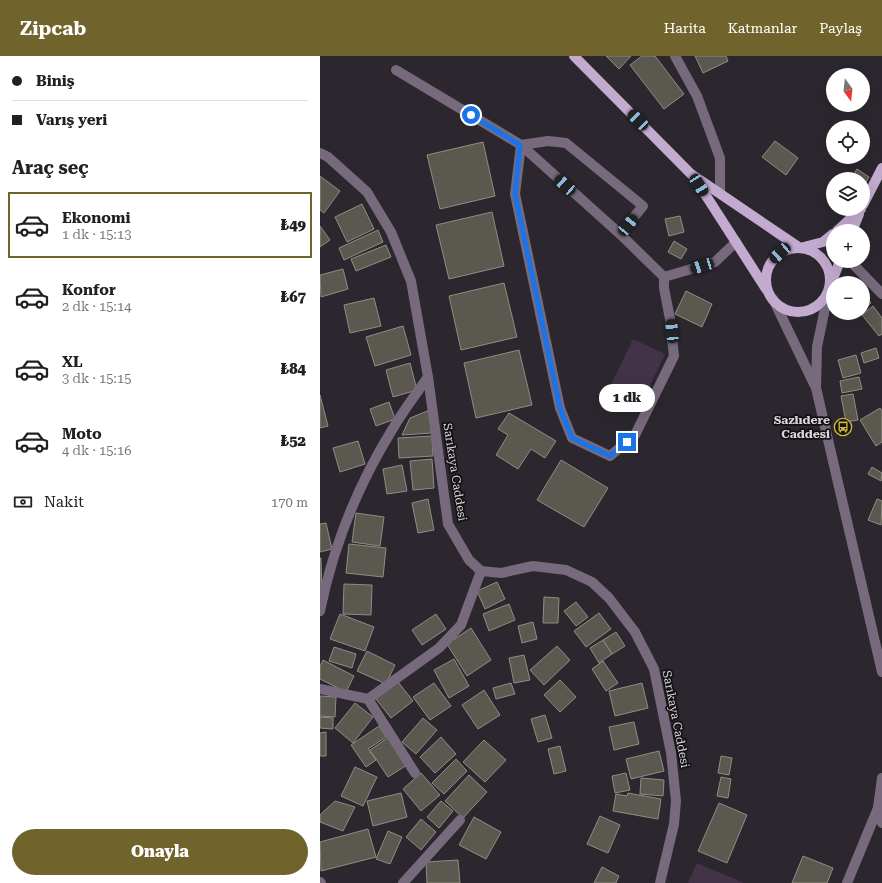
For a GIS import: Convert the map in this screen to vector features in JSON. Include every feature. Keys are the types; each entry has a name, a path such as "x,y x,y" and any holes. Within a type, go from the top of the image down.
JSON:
{"main road":[{"path":"574,56 692,174 800,248 814,252 825,261 829,276"},
{"path":"870,191 882,168"},
{"path":"692,174 773,299 780,306 789,310 808,310 817,305 826,294"},
{"path":"845,224 853,216"},
{"path":"773,299 767,285 768,270 773,260 780,253 790,249 823,242 826,240"}],"street":[{"path":"675,56 697,96 720,158 720,193"},
{"path":"396,70 520,145 620,234 664,278 664,288 670,319 674,356 635,435 610,456 572,438 560,408 515,194 520,145"},
{"path":"520,145 548,141 566,142 643,206 620,234"},
{"name":"Sarıkaya Caddesi","path":"320,153 328,157 367,192 391,232 411,281 428,376 448,524 469,560 481,571 501,573 533,566 566,570 592,582 609,598 635,632 654,669 671,753 676,801 674,824 660,883"},
{"path":"664,278 715,262 736,242"},
{"path":"857,268 882,294"},
{"path":"773,299 816,388 882,672"},
{"path":"816,388 817,347 826,304"},
{"path":"320,611 326,582 355,500 392,430 428,376"},
{"path":"368,699 439,648 461,625 481,571"},
{"path":"320,689 368,699 415,773"},
{"path":"847,883 878,808 882,778"},
{"path":"878,808 882,823"},
{"path":"403,883 460,820"}],"shaded area":[{"path":"633,339 665,354 639,408 607,393"},
{"path":"697,863 744,883 688,883"}],"building":[{"path":"606,56 631,56 619,69"},
{"path":"642,56 655,56 684,94 664,109 630,65"},
{"path":"695,56 726,56 728,61 703,73"},
{"path":"775,141 798,158 786,175 762,157"},
{"path":"483,142 495,196 440,209 427,155"},
{"path":"320,176 340,191 324,213 320,210"},
{"path":"362,204 374,229 347,242 335,217"},
{"path":"492,212 504,266 449,279 436,225"},
{"path":"680,216 684,232 669,236 665,219"},
{"path":"320,226 330,240 320,247"},
{"path":"378,230 383,242 344,260 339,248"},
{"path":"674,241 687,249 681,259 668,252"},
{"path":"386,245 391,257 356,271 351,259"},
{"path":"343,269 348,289 321,297 320,275"},
{"path":"504,283 517,337 461,350 449,296"},
{"path":"686,291 712,304 702,327 675,314"},
{"path":"374,298 381,326 350,333 344,305"},
{"path":"873,306 882,318 882,334 879,336 866,320 870,320 870,308"},
{"path":"403,326 411,355 375,366 366,337"},
{"path":"876,348 879,358 864,363 861,353"},
{"path":"519,350 532,405 476,418 464,363"},
{"path":"856,355 861,373 843,378 838,360"},
{"path":"410,363 417,390 393,397 386,370"},
{"path":"859,377 862,389 842,393 840,381"},
{"path":"853,394 858,420 846,422 841,396"},
{"path":"320,395 328,426 320,428"},
{"path":"389,402 395,419 376,426 370,409"},
{"path":"880,408 882,411 882,442 876,446 860,420"},
{"path":"430,410 431,433 402,435 410,418"},
{"path":"509,413 556,441 545,458 531,449 518,469 496,455 508,435 498,429"},
{"path":"432,436 433,456 399,458 398,438"},
{"path":"358,441 365,464 340,472 333,448"},
{"path":"432,459 434,488 413,490 410,461"},
{"path":"561,460 608,488 584,527 537,500"},
{"path":"402,465 407,491 387,494 383,469"},
{"path":"872,467 882,473 881,481 868,474"},
{"path":"428,499 434,530 418,533 412,503"},
{"path":"877,499 882,501 881,525 868,520"},
{"path":"356,513 384,517 380,546 352,542"},
{"path":"326,523 332,549 320,552 320,524"},
{"path":"349,544 386,548 383,577 346,573"},
{"path":"321,558 322,592 320,592"},
{"path":"497,582 505,599 485,609 477,591"},
{"path":"344,584 372,585 371,615 343,614"},
{"path":"544,597 559,598 558,623 543,623"},
{"path":"576,602 588,617 576,626 564,611"},
{"path":"509,604 515,620 489,631 483,614"},
{"path":"599,613 611,629 586,647 574,631"},
{"path":"340,614 374,627 365,651 330,639"},
{"path":"436,614 446,629 422,645 412,630"},
{"path":"533,622 537,639 522,643 518,626"},
{"path":"471,628 491,660 467,676 447,644"},
{"path":"616,632 625,646 612,654 603,640"},
{"path":"603,640 612,654 599,663 590,648"},
{"path":"557,646 570,660 544,685 530,670"},
{"path":"334,647 356,654 352,668 329,661"},
{"path":"367,651 395,665 386,684 357,671"},
{"path":"524,655 530,680 514,683 509,658"},
{"path":"454,659 469,686 449,698 434,670"},
{"path":"323,660 354,676 346,692 320,679 320,666"},
{"path":"603,661 618,683 606,691 592,669"},
{"path":"560,680 576,697 560,712 544,695"},
{"path":"398,682 413,701 391,718 376,699"},
{"path":"434,683 451,706 430,720 413,697"},
{"path":"511,683 515,694 496,699 493,688"},
{"path":"642,683 648,708 615,716 609,691"},
{"path":"484,690 500,715 478,729 462,705"},
{"path":"320,696 336,697 335,717 320,716"},
{"path":"355,703 373,717 353,743 335,728"},
{"path":"545,715 552,738 538,742 531,719"},
{"path":"320,717 333,718 333,729 320,728"},
{"path":"423,718 437,730 416,754 402,742"},
{"path":"634,722 639,744 614,750 609,727"},
{"path":"379,726 386,737 368,749 376,760 366,767 351,745"},
{"path":"326,732 326,756 320,756 320,733"},
{"path":"389,737 407,765 388,777 370,750"},
{"path":"441,737 456,754 435,773 420,757"},
{"path":"484,740 506,760 485,782 463,762"},
{"path":"560,746 566,771 554,774 548,749"},
{"path":"659,751 664,771 631,779 626,759"},
{"path":"721,756 732,758 729,775 718,773"},
{"path":"456,759 467,771 444,794 432,783"},
{"path":"355,767 377,777 363,806 341,796"},
{"path":"421,773 440,795 421,811 403,789"},
{"path":"626,773 630,790 615,793 612,776"},
{"path":"469,775 487,792 463,818 445,801"},
{"path":"721,777 731,779 728,798 717,796"},
{"path":"641,778 664,780 663,796 640,794"},
{"path":"401,793 407,817 373,826 367,801"},
{"path":"628,793 661,799 658,819 613,811 616,794 627,796"},
{"path":"335,801 355,807 343,831 320,822 320,815"},
{"path":"441,801 453,811 439,828 427,817"},
{"path":"719,803 747,815 727,863 698,851"},
{"path":"600,816 620,825 608,853 587,844"},
{"path":"474,817 501,832 486,859 459,845"},
{"path":"421,819 436,832 421,850 406,837"},
{"path":"368,829 376,857 321,871 320,842"},
{"path":"388,831 402,837 390,864 376,859"},
{"path":"803,856 833,868 827,883 792,883"},
{"path":"458,860 460,883 427,883 426,862"},
{"path":"602,867 619,876 616,883 594,883"}],"place":[{"name":"Sazlıdere Caddesi","path":"843,427"}],"route":[{"path":"471,115 520,145 515,194 544,325 560,408 572,438 610,456 627,442"}]}
